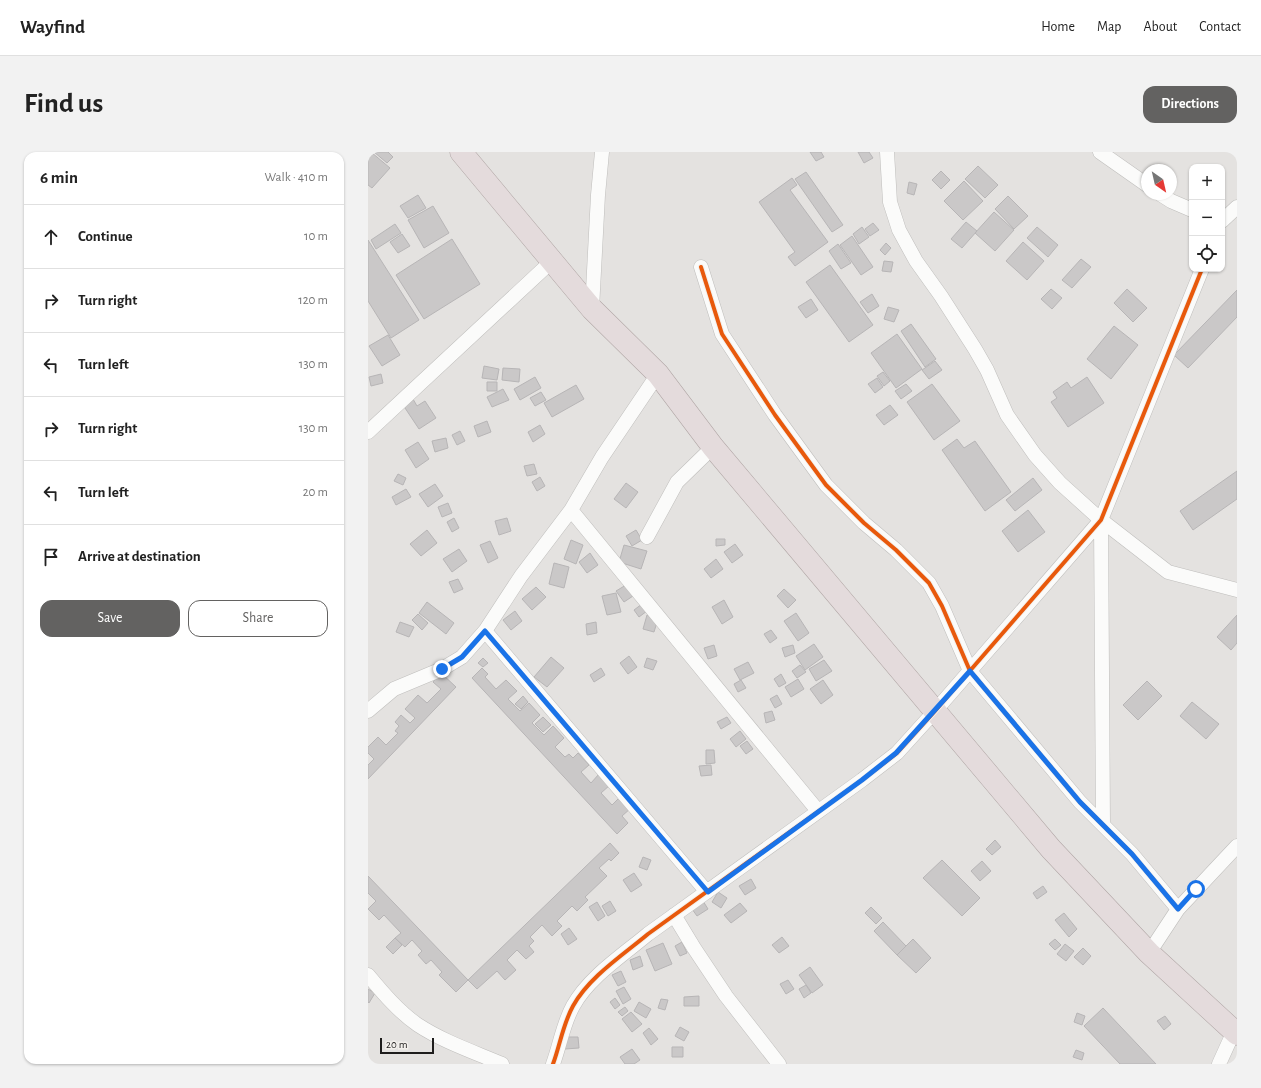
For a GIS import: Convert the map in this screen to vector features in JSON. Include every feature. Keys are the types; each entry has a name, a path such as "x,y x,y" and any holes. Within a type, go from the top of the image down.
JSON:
{"highway":[{"path":"461,152 592,309 658,374 713,447 1050,849 1149,952 1236,1033"}],"street":[{"path":"592,309 598,195 602,152"},
{"path":"888,152 890,202 899,230 916,261 941,296 975,349 987,370 1007,415 1047,470 1101,520 1168,572 1237,590"},
{"path":"1100,152 1141,181"},
{"path":"1169,200 1189,209"},
{"path":"1225,218 1237,207"},
{"path":"368,432 552,261"},
{"path":"700,267 722,334 775,415 826,485 864,523 896,550 929,583 942,606 970,671 1080,802 1132,854 1178,909"},
{"path":"553,1064 564,1026 574,1006 590,984 615,961 674,915 862,780 896,753 935,711 1101,520 1201,272"},
{"path":"368,711 394,688 442,669 462,657 485,631 521,576 571,510 602,457 658,374"},
{"path":"647,537 677,482 713,447"},
{"path":"571,510 818,811"},
{"path":"1101,520 1104,826"},
{"path":"485,631 708,892"},
{"path":"1149,952 1178,909 1237,846"},
{"path":"674,915 726,996 779,1064"},
{"path":"368,975 386,996 418,1024 453,1044 502,1064"},
{"path":"1219,1064 1236,1033"},
{"path":"763,1064 768,1050"}],"building":[{"path":"368,152 371,152 390,168 372,188 368,185"},
{"path":"374,152 388,152 393,157 387,163"},
{"path":"810,152 821,152 824,157 816,161"},
{"path":"858,152 869,152 873,158 864,163"},
{"path":"978,166 998,185 985,198 965,179"},
{"path":"941,171 950,180 941,189 932,180"},
{"path":"806,172 843,225 832,232 795,179"},
{"path":"792,178 797,185 790,190 828,242 795,266 788,257 795,252 759,202"},
{"path":"964,181 983,201 963,220 944,201"},
{"path":"909,182 917,184 914,195 907,193"},
{"path":"418,195 426,208 408,218 400,206"},
{"path":"1008,196 1028,216 1014,229 995,209"},
{"path":"433,206 449,233 424,248 408,220"},
{"path":"994,212 1014,230 995,251 975,233"},
{"path":"966,222 977,231 962,248 951,239"},
{"path":"873,223 879,230 870,236 865,229"},
{"path":"395,224 401,233 376,249 371,240"},
{"path":"862,227 869,237 859,244 853,234"},
{"path":"1037,227 1058,245 1048,257 1027,238"},
{"path":"402,234 410,246 398,253 390,242"},
{"path":"852,236 873,267 861,275 840,245"},
{"path":"452,239 480,284 424,319 396,275"},
{"path":"368,240 419,320 391,338 368,301"},
{"path":"1023,242 1044,261 1027,280 1006,261"},
{"path":"886,243 891,248 885,255 880,250"},
{"path":"838,244 851,263 841,269 829,251"},
{"path":"1081,259 1091,267 1072,288 1062,280"},
{"path":"884,261 893,262 891,272 882,271"},
{"path":"830,265 873,325 849,342 806,282"},
{"path":"1051,289 1062,298 1052,309 1041,299"},
{"path":"1127,289 1147,308 1133,322 1114,303"},
{"path":"1237,290 1237,317 1188,368 1174,355"},
{"path":"872,294 879,306 868,313 860,302"},
{"path":"811,299 818,310 806,318 798,307"},
{"path":"888,307 899,310 894,322 884,319"},
{"path":"911,324 936,359 925,367 901,331"},
{"path":"1114,326 1138,345 1111,379 1087,359"},
{"path":"897,334 922,369 896,388 871,353"},
{"path":"388,335 400,355 382,366 369,346"},
{"path":"935,361 942,370 929,379 922,370"},
{"path":"484,366 499,369 497,380 482,378"},
{"path":"503,368 520,369 519,382 502,380"},
{"path":"883,372 890,381 884,386 877,376"},
{"path":"381,374 383,383 371,386 369,377"},
{"path":"535,377 541,388 520,400 514,389"},
{"path":"1087,377 1104,403 1068,427 1051,402 1057,398 1053,392 1067,382 1071,388"},
{"path":"877,378 883,387 875,393 868,384"},
{"path":"487,382 497,382 497,391 487,391"},
{"path":"906,384 912,391 901,399 895,391"},
{"path":"932,384 960,421 934,440 907,402"},
{"path":"576,385 584,399 552,417 544,403"},
{"path":"503,389 509,400 492,407 487,397"},
{"path":"541,392 546,400 535,406 530,398"},
{"path":"413,399 417,406 425,401 436,418 419,429 403,405"},
{"path":"890,405 898,415 884,425 876,415"},
{"path":"487,421 491,432 478,437 474,426"},
{"path":"540,425 545,434 533,442 528,432"},
{"path":"460,431 465,441 457,445 452,435"},
{"path":"446,438 448,448 435,452 432,441"},
{"path":"957,439 964,448 975,441 1011,492 985,511 942,450"},
{"path":"418,442 429,459 416,468 405,450"},
{"path":"534,464 537,474 527,476 524,466"},
{"path":"1237,471 1237,499 1193,530 1180,511"},
{"path":"398,474 406,478 403,485 394,481"},
{"path":"540,477 545,486 537,491 532,482"},
{"path":"1033,478 1042,490 1015,511 1006,500"},
{"path":"626,483 638,492 626,508 614,499"},
{"path":"435,484 443,496 428,507 419,494"},
{"path":"406,489 411,497 396,505 392,497"},
{"path":"448,503 452,513 442,517 438,507"},
{"path":"1028,510 1045,532 1018,552 1002,531"},
{"path":"454,518 459,528 452,532 447,522"},
{"path":"507,518 511,531 499,535 495,521"},
{"path":"427,530 437,543 421,556 410,544"},
{"path":"636,530 642,540 632,546 626,536"},
{"path":"716,539 725,539 725,545 716,546"},
{"path":"571,540 583,545 576,564 564,559"},
{"path":"490,541 498,558 488,563 480,545"},
{"path":"735,544 743,555 732,563 724,552"},
{"path":"624,545 647,551 641,569 619,562"},
{"path":"459,549 467,561 452,572 443,559"},
{"path":"590,553 598,565 587,573 579,562"},
{"path":"716,559 723,569 711,578 704,569"},
{"path":"554,563 569,567 564,588 549,584"},
{"path":"458,579 463,589 454,593 449,582"},
{"path":"626,585 633,596 624,602 616,591"},
{"path":"536,587 546,597 532,610 522,599"},
{"path":"784,589 796,600 788,608 777,596"},
{"path":"616,593 621,612 607,615 602,596"},
{"path":"724,600 733,617 722,624 712,607"},
{"path":"427,602 454,623 446,634 419,613"},
{"path":"642,604 647,611 639,617 634,610"},
{"path":"515,611 522,621 511,630 503,620"},
{"path":"796,613 809,633 798,641 784,621"},
{"path":"418,614 428,623 422,630 412,620"},
{"path":"647,615 658,619 654,632 643,629"},
{"path":"1237,615 1237,643 1231,650 1217,637"},
{"path":"400,622 414,627 409,637 396,632"},
{"path":"596,622 597,633 587,635 586,624"},
{"path":"771,630 777,638 770,643 764,634"},
{"path":"814,644 823,657 805,670 796,656"},
{"path":"714,645 717,656 708,659 704,648"},
{"path":"793,645 795,653 785,657 782,648"},
{"path":"629,656 637,667 628,674 620,663"},
{"path":"551,657 564,668 547,687 534,677"},
{"path":"483,658 488,663 483,667 478,663"},
{"path":"647,658 657,661 653,670 644,667"},
{"path":"824,660 832,671 816,681 809,669"},
{"path":"748,662 754,673 740,680 734,669"},
{"path":"800,665 806,672 797,678 792,671"},
{"path":"482,668 488,674 485,677 496,689 506,680 517,691 508,699 520,711 529,703 540,715 532,723 544,735 553,726 564,738 555,747 565,757 569,754 573,758 578,753 589,765 581,772 591,783 599,774 610,785 601,793 612,805 620,797 631,808 622,816 628,823 617,834 472,678"},
{"path":"601,668 605,675 594,682 590,675"},
{"path":"441,673 456,687 368,779 368,765 374,759 368,753 368,747 378,737 386,745 398,733 395,731 399,726 395,722 401,715 410,723 415,718 405,709 418,695 427,703 441,689 433,682"},
{"path":"781,674 786,683 779,687 774,679"},
{"path":"798,679 804,689 791,697 785,687"},
{"path":"741,680 746,688 738,692 734,684"},
{"path":"823,680 833,695 821,704 810,689"},
{"path":"1147,681 1162,696 1138,720 1123,705"},
{"path":"777,695 782,704 775,708 770,699"},
{"path":"523,696 528,702 521,709 515,704"},
{"path":"1192,702 1219,724 1206,739 1180,716"},
{"path":"772,711 775,720 766,723 764,713"},
{"path":"543,717 551,725 543,732 535,724"},
{"path":"727,717 731,723 721,729 717,722"},
{"path":"740,731 746,739 736,747 730,739"},
{"path":"747,741 753,749 746,754 740,746"},
{"path":"706,750 714,750 715,763 706,764"},
{"path":"711,765 712,775 701,776 699,766"},
{"path":"995,840 1001,847 992,855 986,849"},
{"path":"610,843 619,853 611,861 609,859 599,868 607,876 585,897 588,900 577,911 572,906 557,921 562,926 552,936 542,925 530,937 534,941 529,946 534,952 526,959 517,950 507,960 516,970 505,980 497,971 477,989 468,980"},
{"path":"643,857 651,860 647,870 639,867"},
{"path":"942,860 980,898 962,916 923,878"},
{"path":"982,861 991,871 980,881 971,871"},
{"path":"634,873 642,885 631,892 623,880"},
{"path":"368,876 468,980 456,992 439,975 442,972 431,960 426,964 418,955 422,951 412,940 405,947 395,938 401,933 384,915 379,920 368,909 376,901 368,893"},
{"path":"751,879 756,888 745,895 739,886"},
{"path":"1043,886 1047,892 1037,899 1033,893"},
{"path":"718,892 727,898 721,908 712,902"},
{"path":"610,901 616,911 608,916 602,906"},
{"path":"703,901 708,909 697,916 692,909"},
{"path":"597,902 605,916 598,921 589,907"},
{"path":"740,903 747,911 731,923 724,915"},
{"path":"871,907 882,918 876,924 865,913"},
{"path":"1064,913 1077,929 1069,937 1055,920"},
{"path":"883,922 906,946 897,955 874,931"},
{"path":"569,928 577,939 568,945 561,934"},
{"path":"782,937 789,946 779,953 772,945"},
{"path":"395,938 402,945 393,954 386,947"},
{"path":"913,939 931,958 916,973 897,955"},
{"path":"1055,939 1061,945 1055,950 1049,944"},
{"path":"682,942 687,953 680,956 675,946"},
{"path":"663,943 672,964 655,971 646,950"},
{"path":"1065,944 1074,951 1066,961 1057,954"},
{"path":"1083,948 1091,956 1083,965 1074,957"},
{"path":"640,956 643,966 633,970 630,960"},
{"path":"810,967 823,985 812,993 799,975"},
{"path":"621,971 626,982 618,986 612,975"},
{"path":"788,980 794,989 786,994 780,984"},
{"path":"806,985 811,993 804,998 799,989"},
{"path":"624,987 631,999 623,1004 616,991"},
{"path":"368,989 375,993 369,1003 368,1002"},
{"path":"699,996 699,1006 684,1006 684,997"},
{"path":"615,998 620,1005 615,1009 610,1002"},
{"path":"661,999 668,1000 665,1010 658,1008"},
{"path":"639,1002 651,1009 646,1018 634,1011"},
{"path":"625,1007 628,1011 622,1016 618,1012"},
{"path":"1103,1008 1156,1064 1120,1064 1084,1026"},
{"path":"631,1012 642,1024 632,1032 622,1019"},
{"path":"1077,1013 1085,1016 1082,1025 1074,1022"},
{"path":"1165,1016 1171,1024 1164,1030 1157,1021"},
{"path":"680,1027 689,1032 684,1041 675,1036"},
{"path":"649,1028 658,1039 651,1045 643,1033"},
{"path":"565,1037 578,1037 579,1048 565,1049"},
{"path":"672,1047 683,1047 683,1057 672,1057"},
{"path":"632,1049 640,1060 634,1064 625,1064 620,1057"},
{"path":"1076,1050 1084,1053 1082,1060 1073,1057"}],"cycle path":[{"path":"701,267 722,334 775,415 826,485 864,523 896,550 929,583 942,606 970,671 1080,802 1132,854 1178,909"},
{"path":"553,1064 564,1027 573,1006 580,995 597,976 648,934 862,780 897,753 1101,520 1201,272"}],"route":[{"path":"442,669 462,657 485,631 708,892 862,780 896,753 970,671 1080,802 1132,854 1178,909 1196,889"}]}
